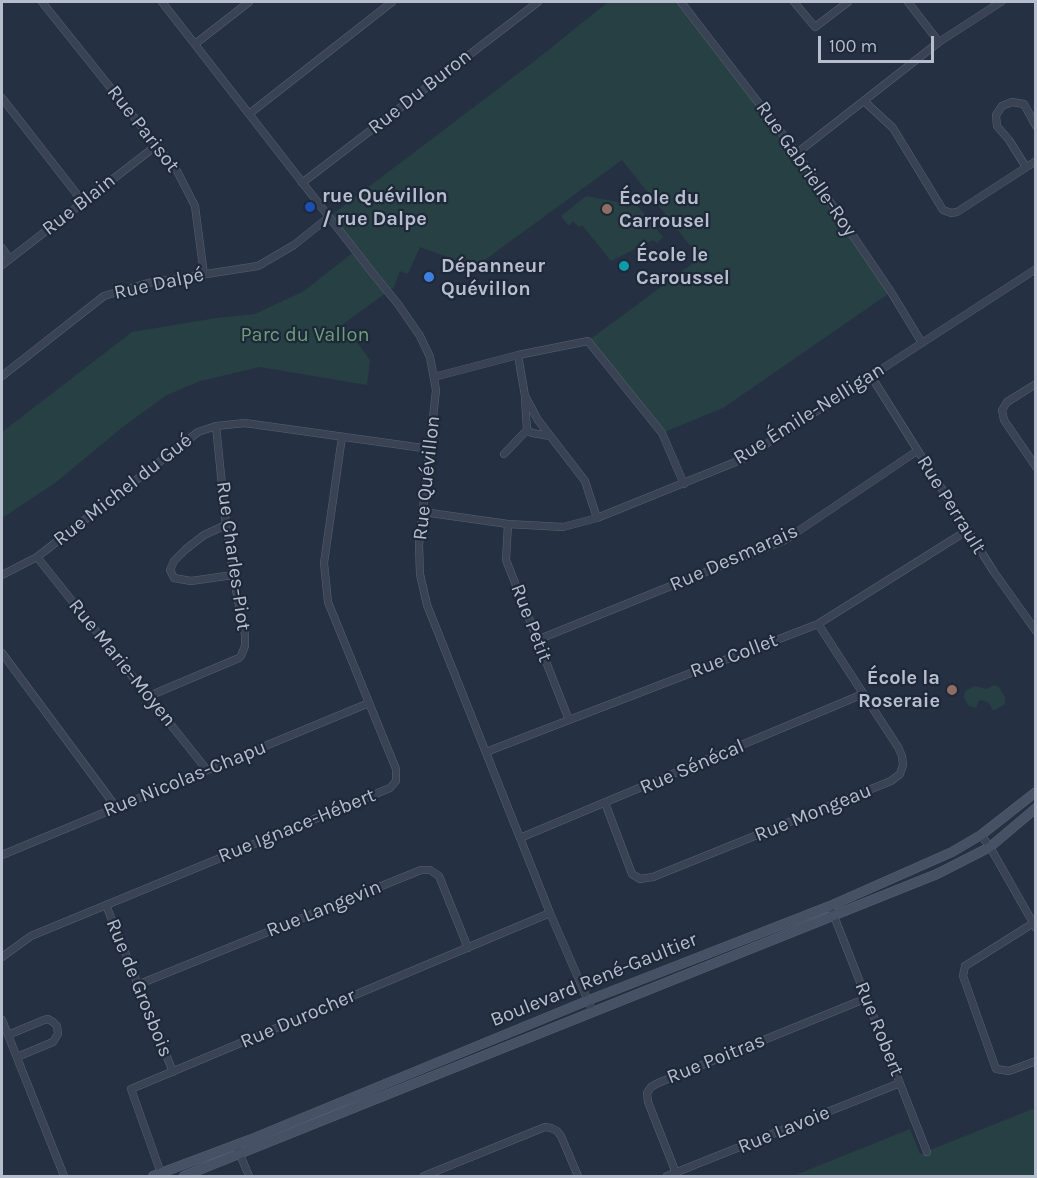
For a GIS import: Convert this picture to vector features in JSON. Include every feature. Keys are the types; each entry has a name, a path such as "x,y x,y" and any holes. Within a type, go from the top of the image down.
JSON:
{"street":[{"name":"Rue Parisot","path":"42,2 177,171 195,206 204,275"},
{"name":"Rue Quévillon","path":"162,2 398,304 420,336 430,357 436,390 419,545 420,574 427,605 550,913 593,1012"},
{"path":"195,44 249,2"},
{"path":"249,114 392,2"},
{"name":"Rue Du Buron","path":"302,183 538,2"},
{"name":"Rue Gabrielle-Roy","path":"681,2 797,153 891,292 922,343"},
{"path":"794,2 815,27 848,2"},
{"path":"908,2 939,42"},
{"path":"797,153 939,42 1001,2"},
{"path":"2,98 83,202"},
{"path":"864,101 893,128 944,210 951,213 957,212 1035,161"},
{"path":"1026,167 997,126 996,115 1002,106 1012,102 1024,104 1035,126"},
{"name":"Rue Blain","path":"2,265 156,145"},
{"name":"Rue Dalpé","path":"2,376 104,296 148,283 258,266 294,245 329,217"},
{"path":"2,248 10,259"},
{"name":"Rue Émile-Nelligan","path":"423,512 508,524 562,527 597,518 684,484 743,459 1035,269"},
{"path":"434,377 518,355 588,341 662,434 684,484"},
{"path":"504,454 526,430 525,396 518,355"},
{"name":"Rue Perrault","path":"871,376 994,572 1035,631"},
{"path":"1035,384 1007,402 1002,411 1004,420 1035,467"},
{"path":"525,396 538,420 585,481 597,518"},
{"name":"Rue Michel du Gué","path":"2,575 37,557 198,432 216,426 245,423 430,449"},
{"name":"Rue Charles-Piot","path":"149,696 241,656 245,646 226,525 216,426"},
{"path":"526,430 550,436"},
{"name":"Rue Ignace-Hébert","path":"2,957 31,936 390,788 396,781 396,769 328,602 324,563 342,437"},
{"name":"Rue Desmarais","path":"537,640 785,540 917,451"},
{"name":"Rue Petit","path":"508,524 506,560 569,720"},
{"path":"226,525 204,535 195,542 174,561 170,570 174,578 191,581 233,574"},
{"name":"Rue Collet","path":"486,752 818,624 968,530"},
{"name":"Rue Marie-Moyen","path":"37,557 207,770"},
{"name":"Rue Mongeau","path":"605,803 633,874 640,879 653,877 891,781 900,774 903,765 898,747 818,624"},
{"path":"2,653 116,807"},
{"name":"Rue Sénécal","path":"520,838 862,694"},
{"name":"Rue Nicolas-Chapu","path":"2,855 369,703"},
{"name":"Boulevard René-Gaultier","path":"158,1175 238,1150 593,1012 832,911 952,852 981,835 1035,792"},
{"name":"Boulevard René-Gaultier","path":"184,1176 238,1150 589,1000 937,874 990,847 1035,808"},
{"path":"981,835 1034,926 965,966 963,976 996,1069 1009,1071 1035,1061"},
{"name":"Rue Langevin","path":"137,985 421,870 430,870 439,876 468,948"},
{"name":"Rue de Grosbois","path":"106,905 173,1072"},
{"name":"Rue Robert","path":"832,911 927,1152"},
{"name":"Rue Durocher","path":"158,1175 131,1089 550,913"},
{"name":"Rue Poitras","path":"676,1173 648,1102 647,1093 651,1087 867,998"},
{"path":"8,1035 48,1019 57,1026 58,1034 53,1042 17,1057"},
{"path":"2,1020 64,1176"},
{"name":"Rue Lavoie","path":"667,1176 900,1083"},
{"path":"424,1176 545,1127 557,1131 561,1136 578,1176"},
{"path":"238,1150 249,1176"}],"green space":[{"name":"Parc du Vallon","path":"608,2 681,2 797,153 891,292 723,408 662,433 588,341 700,258 622,160 475,267 420,247 408,274 400,271 394,287 343,324 370,360 367,385 260,367 200,381 167,395 124,426 55,483 2,518 2,432 132,332 255,314 304,291 355,251 329,217 536,60"},
{"path":"586,196 638,206 663,237 657,243 653,240 611,261 582,225 579,227 573,221 569,226 561,216"},
{"path":"994,685 998,686 1005,697 1005,704 995,710 988,702 979,700 976,708 969,706 964,698 965,691 975,686 987,689"},
{"path":"1035,1108 1035,1176 793,1176 910,1129 920,1154"}],"place":[{"name":"rue Quévillon / rue Dalpe","path":"310,207"},
{"name":"École du Carrousel","path":"607,209"},
{"name":"École le Caroussel","path":"624,266"},
{"name":"Dépanneur Quévillon","path":"429,277"},
{"name":"École la Roseraie","path":"952,690"}]}
